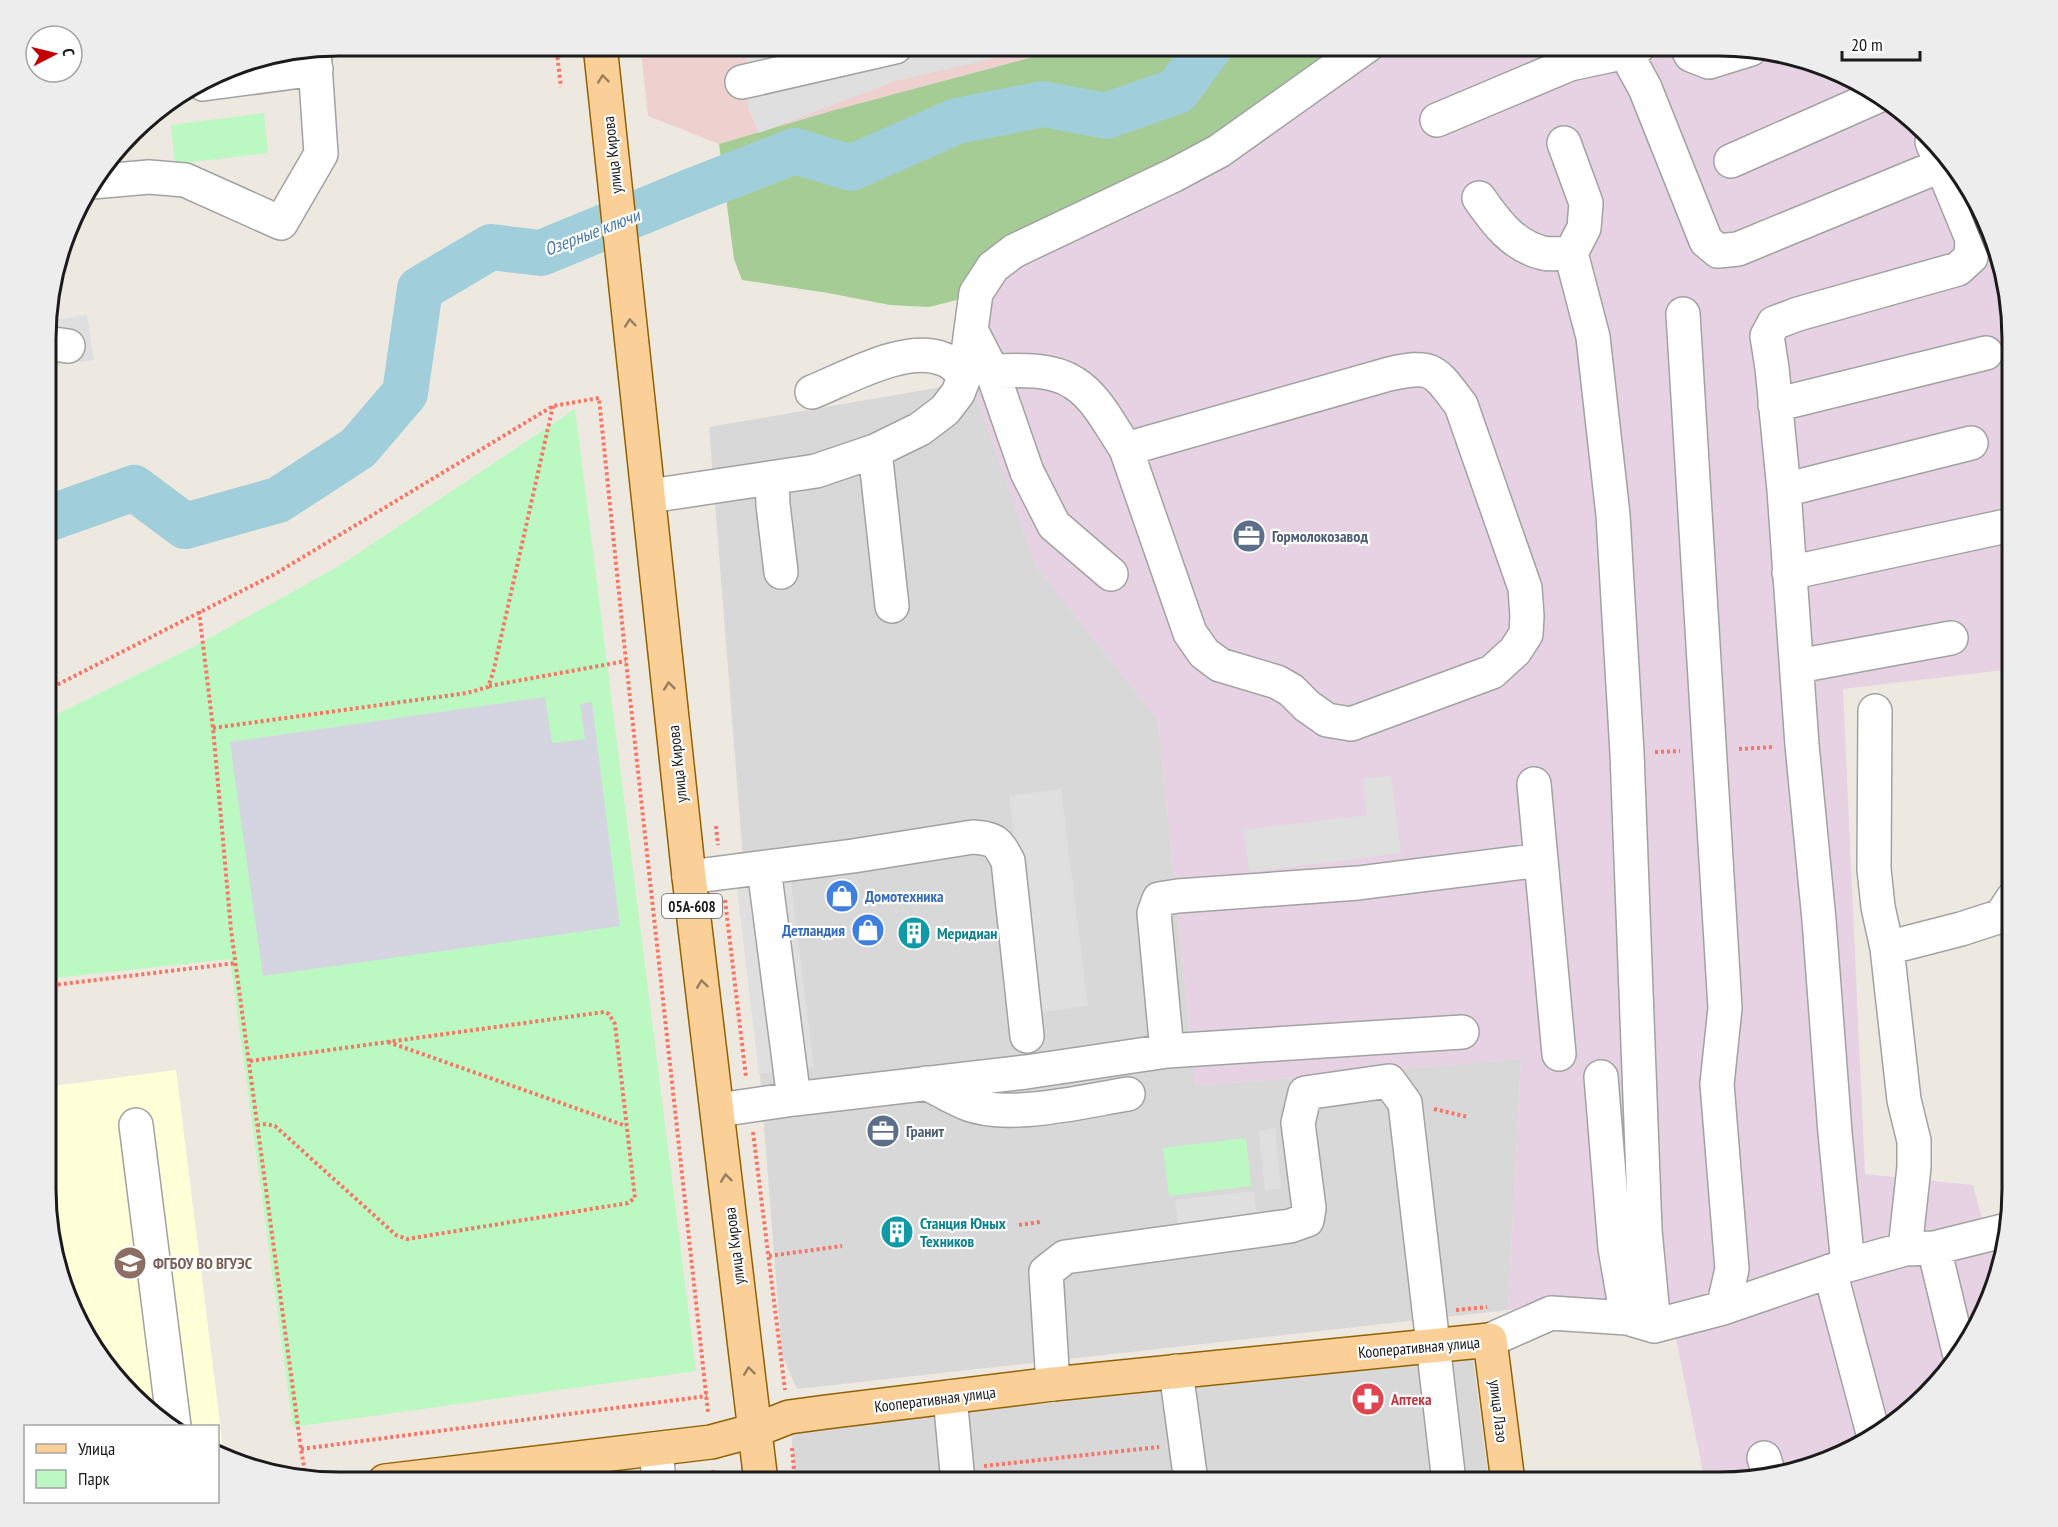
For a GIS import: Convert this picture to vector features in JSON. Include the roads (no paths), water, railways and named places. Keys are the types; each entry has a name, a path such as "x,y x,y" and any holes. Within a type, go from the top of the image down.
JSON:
{"main road":[{"name":"улица Кирова","path":"601,56 689,877 733,1108 760,1472"},
{"name":"Кооперативная улица","path":"483,1472 711,1442 756,1430 789,1417 1053,1384 1490,1340"},
{"name":"улица Лазо","path":"1490,1340 1507,1472"}],"lane":[{"path":"742,82 855,56"},
{"path":"1111,574 1054,525 979,373 971,330 976,293 993,267 1014,251 1174,175 1219,151 1353,56"},
{"path":"1437,120 1570,64 1600,56"},
{"path":"1632,56 1707,241 1718,252 1738,249 1935,155"},
{"path":"1694,56 1709,62 1728,56"},
{"path":"103,181 150,177 185,180 281,223 321,154 315,59 226,79"},
{"path":"1731,161 1871,99"},
{"path":"1564,143 1586,203 1584,228 1571,253 1593,337 1613,515 1627,753 1645,1230 1640,1322"},
{"path":"1872,1427 1839,1268 1835,1133 1819,920 1802,745 1784,490 1773,369 1767,336 1774,323 1798,314 1958,269 1971,257 1972,239 1940,161"},
{"path":"1479,198 1499,227 1520,243 1543,253 1571,253"},
{"path":"1683,314 1725,1008 1717,1084 1732,1269 1723,1308"},
{"path":"1775,405 1986,353"},
{"path":"812,392 891,359 907,355 944,359 979,373 1012,370 1052,373 1075,383 1093,400 1126,449 1190,633 1204,653 1220,665 1276,682 1292,690 1307,706 1327,720 1351,724 1492,672 1515,651 1526,634 1525,588 1461,405 1442,380 1428,370 1412,369 1389,374 1126,449"},
{"path":"650,496 816,471 875,451 920,429 945,410 958,393 979,373"},
{"path":"1784,490 1971,443"},
{"path":"875,451 892,606"},
{"path":"772,478 781,572"},
{"path":"1789,573 2002,527"},
{"path":"1798,666 1951,638"},
{"path":"1875,711 1874,869 1878,907 1887,948 1904,1100 1914,1141 1920,1248 1956,1344"},
{"path":"1534,784 1559,1054"},
{"path":"689,877 973,837 996,841 1008,861 1027,1036"},
{"path":"1167,1051 1154,913 1159,899 1358,883 1541,860"},
{"path":"765,868 794,1099"},
{"path":"1887,948 1961,929 2002,914"},
{"path":"733,1108 1026,1072 1167,1051 1462,1032"},
{"path":"1601,1077 1615,1248 1640,1322"},
{"path":"1053,1384 1046,1272 1056,1262 1065,1257 1290,1226 1306,1220 1310,1208 1298,1123 1305,1093 1389,1081 1405,1103 1448,1472"},
{"path":"926,1083 969,1104 997,1111 1026,1110 1128,1094"},
{"path":"136,1125 173,1418"},
{"path":"1490,1340 1551,1313 1640,1322 1723,1308 1839,1268 1999,1232"},
{"path":"1176,1371 1189,1472"},
{"path":"950,1397 957,1472"},
{"path":"656,1449 658,1472"}],"waterway":[{"name":"Озерные ключи","path":"56,516 134,488 185,526 278,500 358,448 405,393 420,289 491,247 541,253 795,151 851,168 957,121 1043,104 1106,116 1177,91 1203,56"}],"place":[{"name":"Гормолокозавод","path":"1249,536"},
{"name":"Домотехника","path":"842,896"},
{"name":"Детландия","path":"868,930"},
{"name":"Меридиан","path":"914,933"},
{"name":"Гранит","path":"883,1131"},
{"name":"Станция Юных Техников","path":"897,1232"},
{"name":"ФГБОУ ВО ВГУЭС","path":"130,1263"},
{"name":"Аптека","path":"1368,1399"}]}
